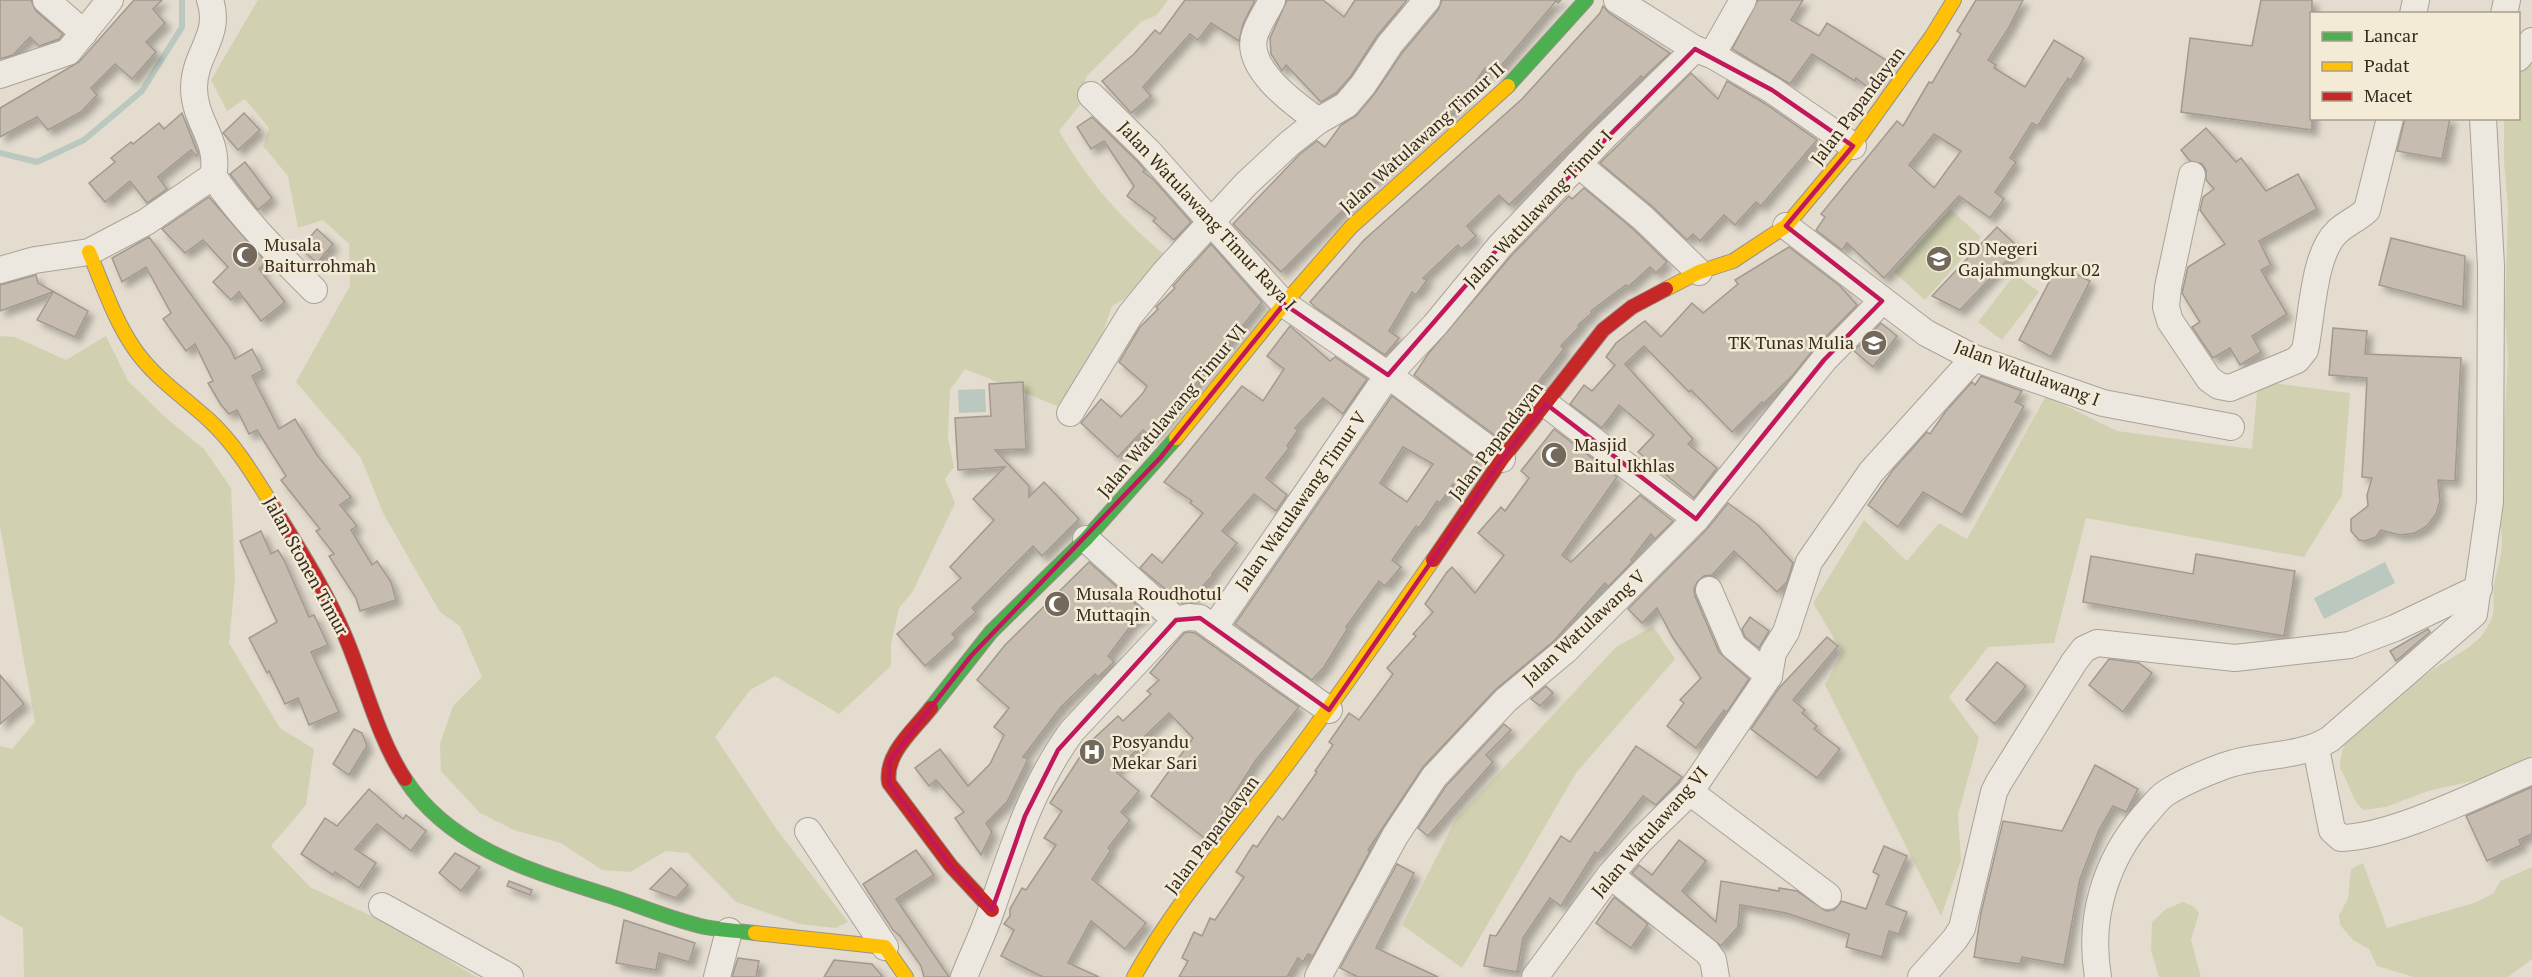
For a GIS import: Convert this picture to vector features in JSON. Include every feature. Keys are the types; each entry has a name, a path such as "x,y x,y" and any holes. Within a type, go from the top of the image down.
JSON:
{"street":[{"path":"46,0 84,33"},
{"path":"0,75 68,52 110,0"},
{"path":"0,270 35,260 89,252 146,222 213,176 216,162 214,146 202,123 194,98 197,66 214,24 210,0"},
{"path":"1272,0 1254,35 1253,45 1256,57 1261,70 1292,103 1318,121"},
{"path":"1070,413 1130,315 1165,272 1246,184 1318,121 1346,105 1363,85 1390,45 1427,0"},
{"name":"Jalan Watulawang Timur II","path":"1284,304 1351,227 1509,85 1586,0"},
{"path":"1617,0 1772,90 1853,146"},
{"name":"Jalan Watulawang Timur I","path":"1388,375 1435,325 1500,246 1578,164 1703,52 1743,0"},
{"name":"Jalan Papandayan","path":"1134,977 1148,952 1201,878 1329,710 1502,459 1603,330 1632,307 1699,272 1733,261 1786,226 1853,146 1932,36 1954,0"},
{"path":"2520,56 2532,41"},
{"name":"Jalan Watulawang Timur Raya I","path":"1091,95 1149,152 1284,304 1388,375 1502,459"},
{"path":"2192,175 2168,287 2167,315 2209,380 2219,386 2230,388 2297,360 2305,350 2320,265 2327,245 2337,232 2356,221 2367,210 2390,120"},
{"path":"2098,977 2095,957 2095,916 2108,874 2132,830 2164,793 2226,765 2316,748 2330,739 2474,614 2490,502 2491,266 2483,120"},
{"path":"1578,164 1643,218 1699,272"},
{"path":"213,176 250,224 292,270 314,290"},
{"name":"Jalan Watulawang I","path":"1786,226 1926,333 1974,357 2103,403 2231,427"},
{"name":"Jalan Stonen Timur","path":"89,252 108,298 135,350 163,381 230,441 255,477 322,589 344,634 390,756 415,795 439,818 475,843 524,868 705,927 885,947"},
{"name":"Jalan Watulawang V","path":"1318,977 1395,836 1434,777 1506,700 1566,650 1696,519 1824,360 1882,301"},
{"name":"Jalan Watulawang Timur VI","path":"992,910 951,867 889,783 887,771 891,760 978,648 1015,608 1086,539 1160,458 1284,304"},
{"name":"Jalan Watulawang VI","path":"1535,977 1610,875 1641,840 1690,792 1769,676 1773,653 1786,632 1809,562 1871,472 1974,357"},
{"name":"Jalan Watulawang Timur V","path":"1214,628 1388,375"},
{"path":"1546,404 1696,519"},
{"path":"1086,539 1176,620"},
{"path":"1921,977 1962,928 1998,782 2084,649 2097,643 2235,658 2350,645 2395,628 2479,588"},
{"path":"1709,590 1733,646 1769,676"},
{"path":"964,977 992,910 1007,860 1025,816 1058,750 1071,731 1176,620 1188,617 1200,618 1329,710"},
{"path":"2316,748 2332,830 2341,838 2351,838 2405,824 2532,771"},
{"path":"1690,792 1828,896"},
{"path":"808,831 906,977"},
{"path":"1610,875 1707,952 1713,960 1716,977"},
{"path":"382,906 510,977"},
{"path":"717,977 729,931"}],"highlighted area":[{"path":"1695,49 1772,90 1853,146 1786,226 1882,301 1824,360 1696,519 1546,404 1502,459 1329,710 1200,618 1176,620 1058,750 1025,816 992,910 951,866 889,783 890,760 971,656 1160,458 1284,304 1388,375 1500,246"}],"green space":[{"path":"258,0 1168,0 1157,15 1141,22 1086,77 1080,105 1059,131 1082,167 1106,198 1165,255 1124,299 1112,306 1097,346 1084,372 1057,406 965,369 950,390 948,438 954,467 945,479 955,503 913,591 899,608 891,644 891,666 839,714 775,676 750,690 715,737 777,830 848,922 836,928 799,924 736,902 688,853 666,851 630,872 602,870 561,843 514,830 480,813 441,771 440,744 453,706 482,677 460,626 440,612 384,515 361,458 296,382 350,286 349,244 323,220 298,228 288,176 263,146 269,128 245,99 227,111 211,80"},
{"path":"2532,56 2532,756 2478,780 2428,791 2386,807 2363,810 2356,801 2340,768 2346,742 2384,705 2480,638 2492,616 2494,586 2502,541 2499,517 2508,359 2505,315 2508,208 2504,161 2504,120 2520,120 2520,70"},
{"path":"1950,209 1981,237 1925,300 1894,272"},
{"path":"2015,274 2039,292 2002,340 1978,322"},
{"path":"0,336 15,337 66,360 106,336 128,381 166,418 204,449 231,488 235,580 229,643 280,728 314,749 306,805 271,846 310,887 397,928 476,977 24,977 23,928 0,915 0,746 12,749 35,722 0,526"},
{"path":"2258,381 2350,393 2342,495 2304,557 2086,518 2054,643 1988,647 1949,697 1979,738 1958,815 1961,860 1941,916 1825,685 1842,652 1813,603 1864,520 1907,561 1939,523 1967,539 2046,396 2117,431 2252,449"},
{"path":"1653,626 1675,659 1576,773 1462,968 1402,925 1456,819 1616,647"},
{"path":"2363,863 2387,928 2474,903 2494,893 2500,881 2532,867 2532,959 2508,977 2414,977 2377,966 2369,949 2353,940 2340,925 2339,915 2348,899 2351,869"},
{"path":"2183,902 2193,906 2199,913 2191,940 2201,977 2159,977 2151,950 2152,922 2166,909"}],"shaded area":[{"path":"985,389 986,412 959,413 958,390"},
{"path":"2385,562 2395,583 2324,619 2314,598"}],"building":[{"path":"0,0 31,0 36,11 63,34 59,39 39,46 30,37 13,55 0,59"},
{"path":"134,0 162,0 153,9 165,23 146,42 156,52 132,79 115,64 91,88 97,95 81,112 48,130 37,117 0,137 0,108 79,62"},
{"path":"1185,0 1255,0 1243,24 1239,41 1211,23 1198,40 1190,34 1143,87 1151,96 1131,113 1102,81 1134,54 1155,30 1160,34"},
{"path":"1287,0 1323,0 1344,17 1355,0 1407,0 1377,36 1351,76 1336,93 1321,102 1286,65 1282,71 1271,54 1270,38"},
{"path":"1442,0 1561,0 1558,3 1556,1 1494,74 1485,68 1466,98 1368,185 1281,272 1233,224 1300,154 1317,141 1325,147 1341,125 1357,115 1402,53 1438,10"},
{"path":"1758,0 1803,0 1791,20 1819,36 1827,23 1889,62 1869,88 1856,78 1855,81 1812,54 1790,84 1732,49"},
{"path":"1976,0 2023,0 1988,60 1996,65 1994,68 2025,87 2054,40 2084,58 2071,80 2068,78 2038,126 2032,123 2010,158 2016,162 1995,192 2004,199 1990,218 1959,196 1884,278 1847,243 1842,250 1816,230 1825,217 1821,214 1897,121 1903,126 1961,34 1957,31","holes":["1934,134 1961,151 1934,188 1909,165"]},
{"path":"2261,0 2312,0 2310,120 2312,120 2312,130 2181,112 2190,38 2252,46"},
{"path":"1603,6 1609,13 1670,53 1643,78 1641,76 1509,205 1499,195 1467,226 1476,236 1461,249 1458,245 1423,278 1427,280 1416,295 1412,292 1389,331 1399,338 1385,355 1315,307 1310,302 1364,240 1522,99 1600,13"},
{"path":"1691,73 1718,99 1727,81 1764,103 1817,140 1761,206 1756,202 1735,225 1724,215 1700,241 1693,234 1687,240 1653,207 1600,163"},
{"path":"182,113 198,154 196,156 191,150 158,177 167,189 147,203 130,181 105,202 89,183 115,162 111,158 131,142 133,144 159,123 164,129"},
{"path":"244,113 260,130 238,150 223,133"},
{"path":"1092,117 1138,162 1145,170 1143,172 1153,179 1191,222 1174,240 1153,221 1156,218 1127,196 1134,186 1104,141 1091,149 1077,127"},
{"path":"2405,120 2450,120 2442,159 2397,151"},
{"path":"2206,128 2236,162 2241,158 2266,191 2298,174 2317,209 2259,241 2271,265 2261,270 2287,314 2252,336 2261,352 2240,365 2230,348 2213,358 2192,327 2200,322 2182,293 2188,267 2225,244 2200,210 2203,197 2214,189 2206,180 2206,170 2202,164 2190,161 2181,150"},
{"path":"245,162 272,198 258,210 230,174"},
{"path":"1584,188 1633,229 1667,262 1656,273 1650,267 1628,287 1626,285 1591,311 1592,313 1578,325 1580,326 1561,346 1564,349 1496,436 1414,375 1428,354 1511,256 1569,196 1572,199"},
{"path":"209,197 266,262 259,269 285,302 261,321 239,292 231,300 213,282 228,267 203,240 185,253 162,229"},
{"path":"1997,227 2019,248 1960,310 1932,296"},
{"path":"317,229 333,244 317,263 300,248"},
{"path":"149,237 230,348 235,359 252,349 263,370 252,376 279,429 295,419 317,455 351,497 340,505 357,526 351,530 372,565 377,561 391,582 396,600 360,611 356,598 329,556 334,554 316,531 320,529 281,480 286,476 257,430 249,434 237,410 229,414 221,405 208,383 213,381 195,344 186,351 163,319 171,313 146,267 122,282 112,258"},
{"path":"2391,238 2465,256 2463,307 2379,285"},
{"path":"1211,244 1262,302 1161,427 1151,437 1143,430 1118,457 1081,423 1101,399 1121,417 1143,393 1147,386 1119,362 1140,327 1158,309 1156,307 1175,288 1173,286"},
{"path":"1789,247 1840,286 1857,305 1813,350 1793,375 1732,432 1644,346 1625,364 1693,439 1688,444 1717,468 1694,498 1638,452 1654,435 1619,405 1602,428 1570,404 1584,385 1592,391 1615,365 1606,357 1616,343 1642,323 1645,321 1661,337 1692,303 1703,313 1738,284 1735,280"},
{"path":"2058,265 2090,281 2051,357 2019,340"},
{"path":"36,275 38,283 88,311 75,337 37,320 53,292 0,311 0,285"},
{"name":"TK Tunas Mulia","path":"1881,323 1897,336 1873,367 1854,351"},
{"path":"1290,326 1330,361 1335,357 1367,379 1343,414 1323,398 1295,428 1298,430 1287,446 1289,448 1266,478 1287,495 1276,511 1254,494 1222,531 1237,543 1213,575 1188,602 1182,603 1140,568 1152,554 1162,563 1203,513 1190,503 1192,501 1164,482 1242,386 1263,401 1284,369 1267,356"},
{"path":"2333,328 2367,331 2365,354 2461,358 2455,481 2438,480 2440,501 2436,514 2427,526 2415,533 2400,535 2381,530 2376,537 2365,541 2359,540 2351,531 2351,519 2368,506 2367,495 2372,478 2362,477 2367,378 2329,375"},
{"path":"1981,376 2022,391 2015,402 2024,406 1962,515 1923,492 1898,527 1868,505 1893,470 1927,432 1930,434 1946,411 1972,382 1975,385"},
{"path":"1023,382 1026,449 995,450 1029,486 1029,497 1044,482 1079,519 1042,556 1033,546 972,608 976,612 952,634 956,638 925,666 897,634 961,578 950,567 994,520 973,499 1005,467 958,470 955,418 991,416 989,384"},
{"path":"1392,396 1478,460 1459,488 1453,484 1440,503 1437,501 1419,528 1416,526 1392,560 1401,567 1385,586 1379,581 1346,627 1348,628 1324,667 1312,680 1235,624","holes":["1403,447 1433,464 1407,502 1380,483"]},
{"path":"1554,429 1617,477 1562,555 1571,562 1640,495 1673,521 1655,539 1651,534 1631,560 1633,561 1608,587 1605,583 1555,640 1495,690 1423,767 1368,850 1370,851 1313,956 1308,954 1303,962 1298,958 1287,977 1179,977 1188,961 1182,958 1194,932 1202,936 1210,918 1215,920 1244,877 1236,872 1253,845 1257,847 1278,816 1283,820 1317,772 1315,771 1333,745 1329,742 1349,713 1359,720 1393,674 1387,668 1416,636 1413,634 1433,612 1425,604 1447,572 1452,567 1475,593 1504,555 1478,533 1501,507 1505,511 1529,478 1521,471"},
{"path":"1728,503 1758,525 1793,563 1787,582 1777,592 1734,551 1712,575 1704,576 1697,582 1694,589 1695,596 1719,652 1749,679 1727,712 1724,710 1696,748 1667,726 1684,703 1680,700 1701,678 1673,638 1657,608 1642,623 1628,609 1707,529"},
{"path":"261,531 271,554 278,550 284,560 309,617 314,615 328,645 311,652 339,712 309,725 298,698 285,704 249,638 277,622 240,541"},
{"path":"2196,554 2295,571 2284,636 2083,602 2091,556 2193,574"},
{"path":"1089,562 1146,613 1138,621 1136,619 1108,656 1114,662 1098,677 1095,674 1061,707 1023,757 1028,759 1007,802 986,823 992,832 981,855 955,818 964,812 936,780 929,786 915,768 940,749 968,786 990,764 1004,735 994,727 1009,708 977,680 1005,645"},
{"path":"1750,617 1769,631 1759,648 1745,637 1742,629"},
{"path":"2428,629 2430,632 2396,661 2390,651"},
{"path":"1184,633 1195,633 1299,707 1256,760 1220,816 1223,818 1207,840 1151,796 1193,738 1169,713 1140,741 1143,744 1115,771 1139,791 1121,812 1130,820 1108,848 1111,850 1092,879 1146,923 1125,949 1091,921 1068,963 1099,977 1043,977 1001,956 1014,930 1004,924 1010,916 1010,909 1022,888 1026,890 1056,845 1044,838 1062,811 1050,803 1089,743 1118,716 1123,721 1151,694 1147,691 1159,680 1150,673"},
{"path":"1827,637 1838,646 1793,700 1805,710 1802,713 1817,726 1814,729 1840,749 1817,778 1751,729 1779,688"},
{"path":"2109,659 2139,663 2152,673 2123,712 2089,685"},
{"path":"1997,662 2026,686 1995,724 1966,700"},
{"path":"0,675 24,704 0,724"},
{"path":"1546,686 1553,693 1540,706 1531,699"},
{"path":"1504,724 1511,730 1486,755 1493,762 1428,836 1418,828 1446,786"},
{"path":"354,729 362,733 367,746 349,775 333,764"},
{"path":"1636,746 1682,777 1656,805 1643,796 1598,854 1595,852 1561,906 1550,898 1523,938 1517,972 1484,966 1490,935 1496,936 1561,836 1570,842"},
{"path":"2095,765 2138,789 2126,812 2113,806 2099,830 2080,879 2064,965 2022,957 2020,964 1974,957 1981,913 2003,821 2062,831"},
{"path":"2532,787 2532,834 2519,840 2521,845 2487,861 2466,816"},
{"path":"369,789 403,819 406,815 426,831 411,851 377,824 355,849 376,863 359,888 335,872 333,875 301,854 325,818 337,826"},
{"path":"1679,840 1706,861 1682,891 1716,922 1721,881 1779,891 1779,888 1797,891 1826,911 1834,910 1842,901 1866,909 1879,875 1873,872 1884,846 1907,856 1886,904 1907,912 1899,934 1889,931 1882,957 1846,947 1849,934 1786,913 1740,905 1738,927 1721,946 1632,873 1639,865 1652,875"},
{"path":"916,850 934,875 896,899 949,977 924,977 921,966 900,936 893,930 863,884"},
{"path":"455,853 480,867 461,891 439,873"},
{"path":"1397,864 1414,873 1376,948 1438,977 1358,977 1340,968"},
{"path":"671,868 688,885 676,898 650,889"},
{"path":"509,881 532,890 530,895 507,886"},
{"path":"1614,897 1648,924 1631,948 1596,923"},
{"path":"624,920 695,943 689,962 659,953 656,970 616,963"},
{"path":"738,958 759,961 756,977 732,977"},
{"path":"834,960 872,964 883,977 824,977"}],"waterway":[{"path":"0,153 37,162 84,140 142,91 182,27 182,0"}],"traffic: fast":[{"path":"1508,86 1586,0"},
{"path":"931,708 991,632 1086,539 1176,438"},
{"path":"405,779 424,803 445,823 496,855 524,867 681,921 711,928 755,933"}],"traffic: slow":[{"path":"1666,289 1699,272 1733,261 1786,226 1853,146 1932,36 1954,0"},
{"path":"1176,438 1284,304 1351,227 1508,86"},
{"path":"89,252 116,316 136,351 161,379 209,420 228,440 274,508"},
{"path":"1134,977 1167,924 1319,721 1433,560"},
{"path":"755,933 885,947 906,977"}],"traffic: jam":[{"path":"1433,560 1502,459 1603,330 1632,307 1666,289"},
{"path":"274,508 312,570 338,619 379,727 405,779"},
{"path":"931,708 896,752 891,762 889,783 951,866 992,910"}],"place":[{"name":"Musala Baiturrohmah","path":"245,255"},
{"name":"SD Negeri Gajahmungkur 02","path":"1939,259"},
{"name":"TK Tunas Mulia","path":"1874,343"},
{"name":"Masjid Baitul Ikhlas","path":"1554,455"},
{"name":"Musala Roudhotul Muttaqin","path":"1057,604"},
{"name":"Posyandu Mekar Sari","path":"1092,752"}]}
